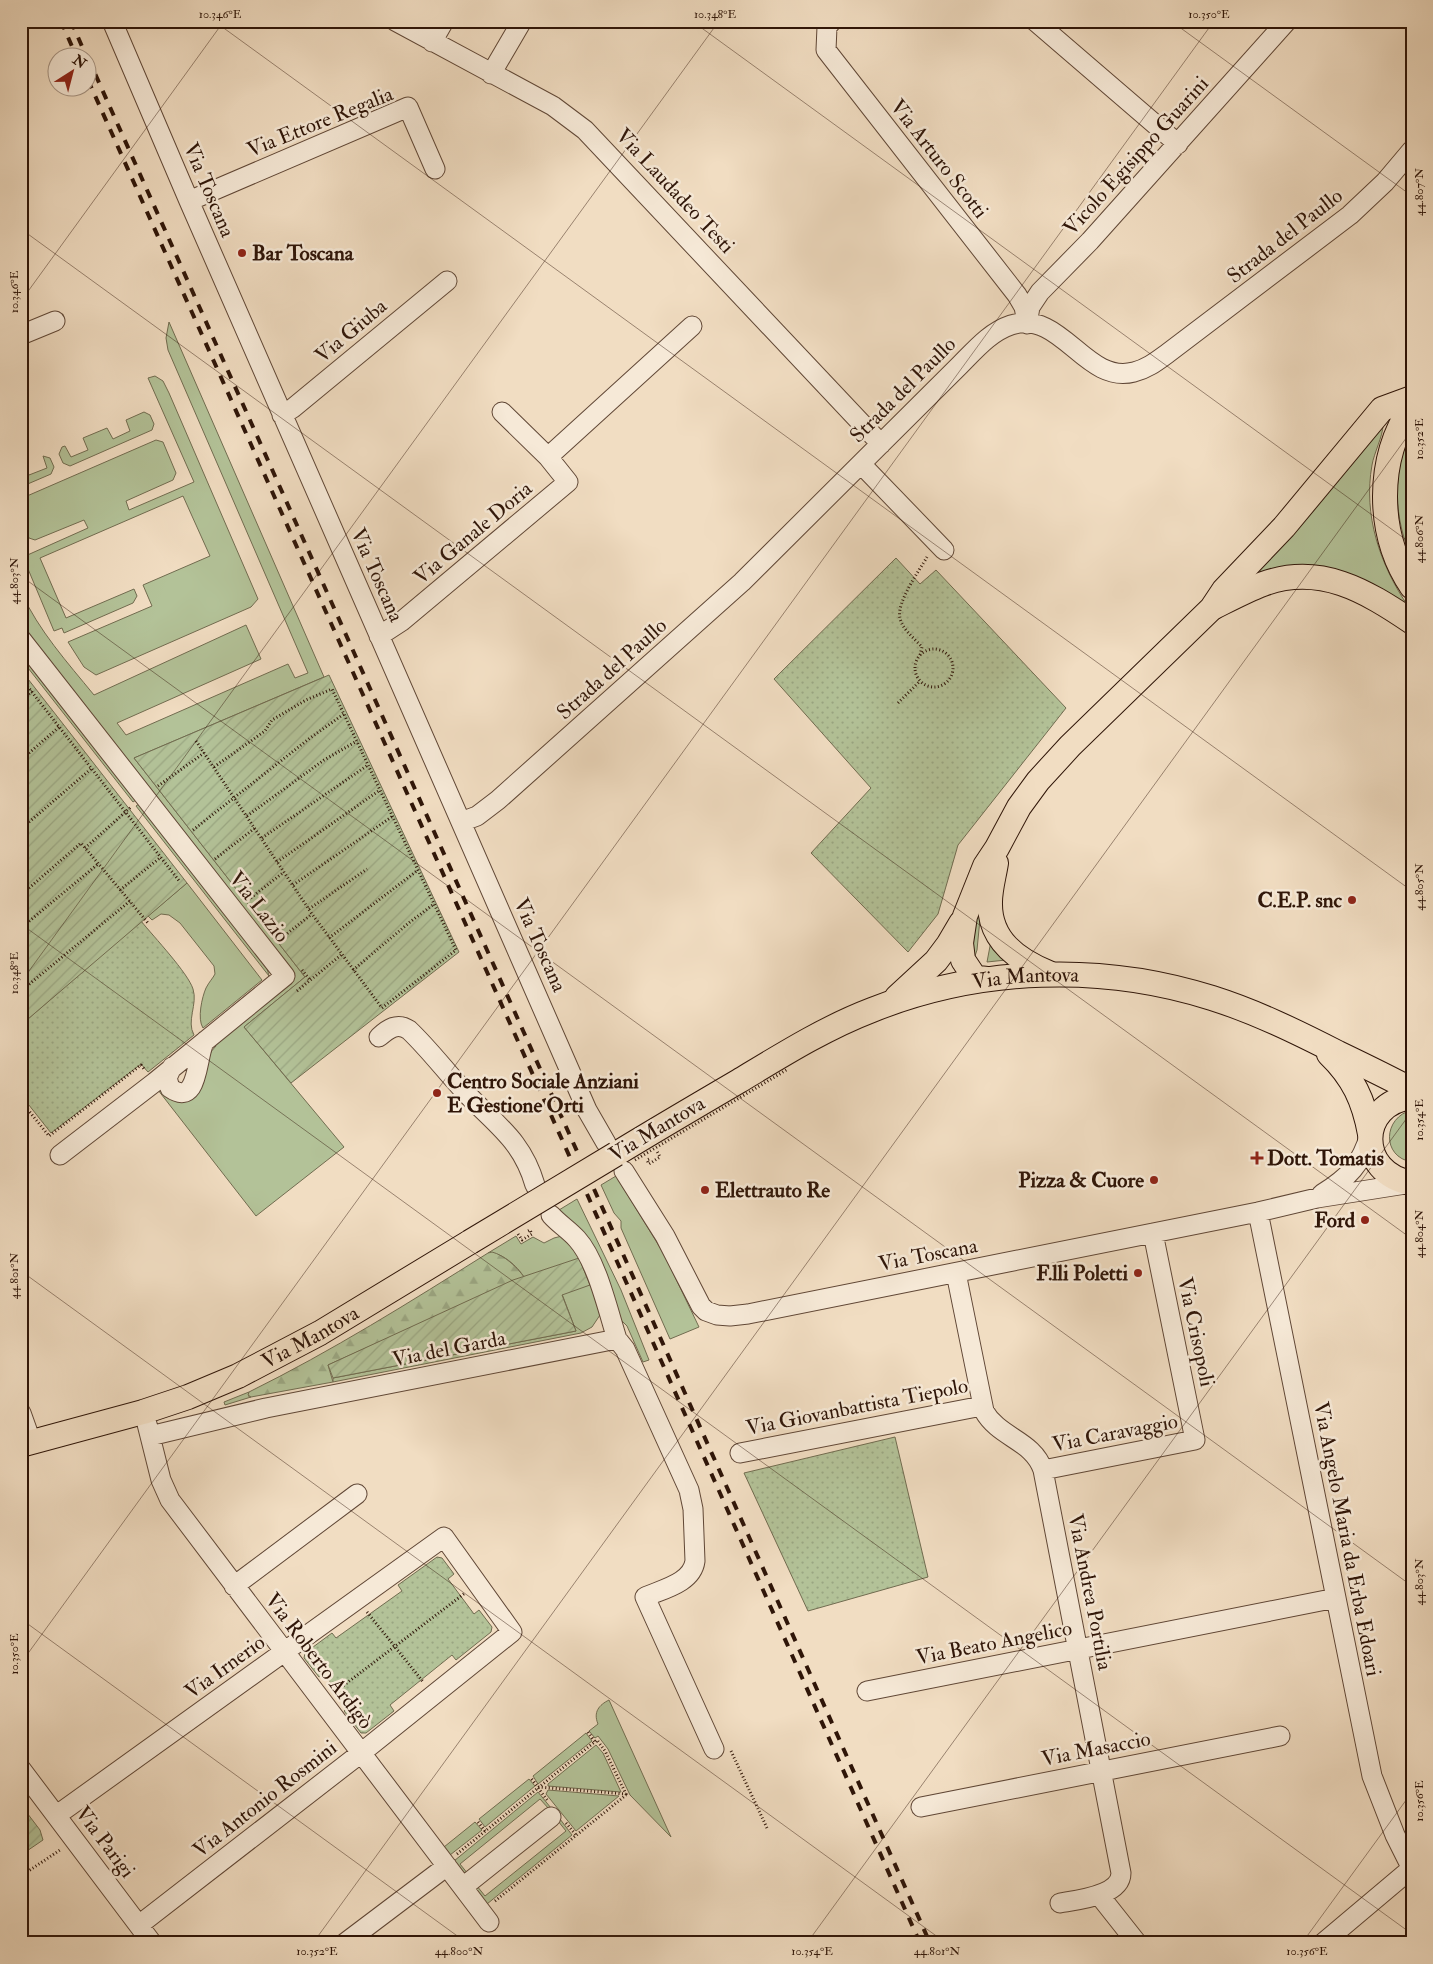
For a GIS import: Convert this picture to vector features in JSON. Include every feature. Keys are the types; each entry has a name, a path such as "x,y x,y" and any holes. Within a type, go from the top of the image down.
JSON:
{"main road":[{"path":"885,1005 894,1000 936,961 956,934 985,866 999,845 1019,807 1044,773 1209,611 1224,590 1284,527 1382,409 1412,398"},
{"path":"1412,406 1394,440 1385,487 1386,517 1391,544 1402,570 1412,587"},
{"path":"1209,611 1262,585 1283,579 1306,577 1330,580 1354,588 1377,599 1412,622"},
{"path":"999,845 990,902 995,931 1016,956 1045,972 1056,975"},
{"path":"965,916 961,943 962,960 972,975 988,979"},
{"name":"Via Mantova","path":"24,1443 143,1412 204,1390 273,1359 335,1324 470,1242 788,1063 842,1023 885,1005 936,989 988,979 1089,975 1123,978 1189,991 1245,1010 1314,1041 1412,1090"},
{"name":"Via Mantova","path":"1314,1041 1345,1071 1354,1083 1366,1110 1371,1148 1376,1162 1385,1173 1398,1181 1412,1184"},
{"path":"1370,1134 1374,1122 1381,1111 1391,1103 1402,1098 1412,1097"}],"street":[{"name":"Via Laudadeo Testi","path":"395,21 553,106 585,130 881,444"},
{"path":"432,42 444,21"},
{"path":"491,74 522,21"},
{"name":"Via Arturo Scotti","path":"832,21 827,27 826,50 1017,295 1026,313 1027,324"},
{"path":"1035,21 1178,144"},
{"name":"Vicolo Egisippo Guarini","path":"1027,324 1030,307 1040,292 1090,241 1287,21"},
{"name":"Via Toscana","path":"112,22 587,1110 606,1143"},
{"name":"Via Ettore Regalia","path":"189,201 408,107 435,169"},
{"name":"Strada del Paullo","path":"461,822 477,816 486,810 742,582 986,340 1011,326 1027,324 1038,326 1054,333 1107,372 1123,374 1143,369 1175,348 1350,215 1385,182 1412,150"},
{"name":"Via Giuba","path":"282,414 301,402 447,281"},
{"path":"21,335 55,321"},
{"path":"548,457 692,326"},
{"name":"Via Ganale Doria","path":"380,636 402,622 568,482 548,457 502,412"},
{"path":"861,464 940,546"},
{"name":"Via Lazio","path":"21,639 284,976 60,1155"},
{"path":"378,1037 393,1027 401,1026 409,1030 474,1102 496,1121 515,1142 528,1162 535,1184"},
{"path":"172,1067 167,1078 170,1088 179,1092 188,1090 194,1083 202,1047 206,1040"},
{"name":"Via Toscana","path":"1317,1198 1344,1181 1362,1156 1370,1134"},
{"name":"Via Toscana","path":"624,1171 665,1236 698,1302 710,1313 730,1316 956,1273 1258,1212 1317,1198 1412,1184"},
{"name":"Via Angelo Maria da Erba Edoari","path":"1258,1212 1372,1776 1392,1827 1412,1868"},
{"path":"551,1215 577,1239 584,1250 598,1281 617,1339 626,1349 691,1495 695,1560 693,1570 680,1582 645,1597 722,1748"},
{"name":"Via Crisopoli","path":"1153,1233 1195,1440"},
{"name":"Via Andrea Portilia","path":"956,1273 982,1406 994,1426 1032,1450 1039,1459 1043,1470 1122,1876 1118,1883 1101,1894 1060,1903"},
{"name":"Via del Garda","path":"150,1436 266,1408 617,1339"},
{"name":"Via Giovanbattista Tiepolo","path":"740,1453 982,1406"},
{"name":"Via Roberto Ardigò","path":"143,1412 162,1480 170,1500 485,1917"},
{"name":"Via Mantova","path":"21,1413 24,1443"},
{"name":"Via Caravaggio","path":"1043,1470 1195,1440"},
{"path":"234,1586 358,1494"},
{"name":"Via Irnerio","path":"57,1815 444,1537 478,1584"},
{"name":"Via Antonio Rosmini","path":"139,1925 361,1753 512,1632 478,1584"},
{"name":"Via Beato Angelico","path":"867,1691 1336,1598"},
{"name":"Via Masaccio","path":"921,1807 1280,1736"},
{"name":"Via Parigi","path":"21,1769 152,1943"},
{"path":"463,1888 550,1817"},
{"path":"345,1943 446,1865"},
{"path":"1323,1943 1412,1868"},
{"path":"1101,1894 1103,1900 1137,1943"}],"path":[{"path":"920,655 928,650 940,650 950,657 953,670 948,681 937,687 931,687 920,681 915,670 922,646 900,619 903,599 940,546"},
{"path":"21,678 180,882"},
{"path":"898,703 920,681"},
{"path":"196,741 312,914 382,1008 456,950 332,689 306,700 272,720 264,731 214,767"},
{"path":"21,700 32,692"},
{"path":"193,830 234,796 344,714"},
{"path":"21,760 60,727"},
{"path":"247,816 324,760 357,741"},
{"path":"151,792 204,753"},
{"path":"262,838 368,764"},
{"path":"21,829 92,768"},
{"path":"277,862 380,790"},
{"path":"85,848 132,806"},
{"path":"293,885 392,816"},
{"path":"215,859 255,828"},
{"path":"21,895 82,843 148,923"},
{"path":"120,890 161,857"},
{"path":"21,928 98,864"},
{"path":"309,909 367,868"},
{"path":"329,938 418,870"},
{"path":"248,900 284,872"},
{"path":"21,990 130,901"},
{"path":"353,970 434,904"},
{"path":"279,940 312,914"},
{"path":"21,1101 49,1136 141,1065 148,1074"},
{"path":"655,1148 658,1153"},
{"path":"516,1232 519,1236"},
{"path":"322,1702 478,1584"},
{"path":"358,1600 433,1695"},
{"path":"588,1732 595,1742"},
{"path":"446,1865 597,1740 606,1751 626,1794"},
{"path":"722,1748 767,1828"},
{"path":"531,1778 538,1787 626,1794"},
{"path":"485,1917 626,1794"},
{"path":"478,1822 485,1831"},
{"path":"21,1876 57,1852 61,1847"}],"green space":[{"path":"169,322 324,677 134,758 305,977 244,1027 344,1147 256,1216 158,1090 176,1100 197,1094 203,1082 209,1057 216,1046 214,1043 295,976 21,625 21,592 45,633 94,695 246,625 261,659 117,723 126,735 288,664 295,678 308,673 168,350 166,338"},
{"path":"155,376 163,381 169,393 258,599 251,607 96,675 84,667 68,642 152,606 143,585 210,556 183,496 40,558 66,618 134,589 137,596 133,603 64,633 62,628 54,631 23,557 88,528 84,520 35,540 29,538 21,521 21,465 24,464 29,475 47,468 43,456 50,458 54,467 51,474 23,486 27,496 156,440 163,442 176,473 173,480 126,501 129,510 194,482 148,378"},
{"path":"144,412 150,415 154,424 152,430 70,466 63,463 59,454 62,447 65,446 71,457 88,450 83,438 107,428 113,439 130,431 126,420"},
{"path":"1383,425 1372,465 1370,502 1372,521 1376,539 1389,574 1408,606 1256,574"},
{"path":"1412,431 1412,559 1401,528 1397,495 1401,462 1405,446"},
{"path":"896,558 920,584 936,570 1066,708 958,845 938,914 908,952 811,853 871,788 774,679"},
{"path":"21,654 136,800 133,802 21,659"},
{"path":"21,670 187,883 21,1025"},
{"path":"329,675 459,952 291,1083 244,1027 305,977 134,758"},
{"path":"139,804 267,968 269,976 136,806"},
{"path":"187,883 262,980 203,1028 200,1019 202,1002 206,988 215,974 214,966 180,923 169,915 161,914 152,920 148,916"},
{"path":"982,898 977,950 974,959 967,955"},
{"path":"141,921 190,982 194,995 191,1024 194,1035 148,1072 141,1064 51,1133 21,1095 21,1025"},
{"path":"991,941 1006,960 987,962"},
{"path":"1412,1110 1412,1162 1402,1159 1395,1153 1390,1137 1391,1128 1395,1120 1402,1114"},
{"path":"616,1176 664,1254 699,1327 670,1339 621,1228 621,1221 614,1213 601,1185"},
{"path":"577,1199 621,1290 649,1360 643,1362 627,1326 617,1316 559,1210"},
{"path":"516,1236 521,1244 533,1237 544,1243 562,1236 583,1259 600,1315 592,1327 581,1333 333,1382 333,1378 576,1331 562,1294 579,1259 524,1277 509,1260 493,1253 488,1253"},
{"path":"492,1252 510,1262 524,1277 328,1365 333,1382 251,1397 248,1395 249,1392 341,1343"},
{"path":"579,1258 590,1285 562,1295 576,1331 333,1378 328,1365 513,1280"},
{"path":"249,1392 249,1397 251,1397 225,1405 224,1402"},
{"path":"895,1437 928,1577 808,1611 744,1473"},
{"path":"437,1557 442,1558 454,1574 448,1579 474,1614 479,1610 492,1627 491,1632 456,1660 452,1655 390,1705 394,1711 366,1733 361,1733 344,1711 349,1707 324,1674 319,1677 304,1658 305,1653 332,1633 336,1638 402,1591 398,1585"},
{"path":"609,1700 671,1837 630,1795 608,1749 598,1736 595,1738 589,1731 598,1724 596,1716 598,1709"},
{"path":"586,1733 592,1741 538,1784 533,1776"},
{"path":"596,1745 603,1753 621,1792 548,1786 548,1784"},
{"path":"529,1779 535,1786 485,1827 479,1819"},
{"path":"548,1790 619,1796 576,1831 546,1794"},
{"path":"538,1792 551,1808 549,1809 540,1799 460,1864 468,1874 466,1876 454,1861"},
{"path":"21,1805 40,1830 43,1840 21,1855"},
{"path":"560,1819 572,1835 487,1904 475,1888 477,1886 485,1896 566,1831 558,1821"},
{"path":"475,1822 482,1830 450,1855 444,1847"}],"railway":[{"path":"61,21 73,48"},
{"path":"71,21 83,48"},
{"path":"98,80 580,1158"},
{"path":"96,98 572,1162"},
{"path":"594,1189 930,1943"},
{"path":"587,1194 920,1943"}],"place":[{"name":"Bar Toscana","path":"242,253"},
{"name":"C.E.P. snc","path":"1352,900"},
{"name":"Centro Sociale Anziani E Gestione Orti","path":"437,1093"},
{"name":"Dott. Tomatis","path":"1257,1158"},
{"name":"Pizza & Cuore","path":"1154,1180"},
{"name":"Elettrauto Re","path":"705,1190"},
{"name":"Ford","path":"1365,1220"},
{"name":"F.lli Poletti","path":"1138,1273"}]}
